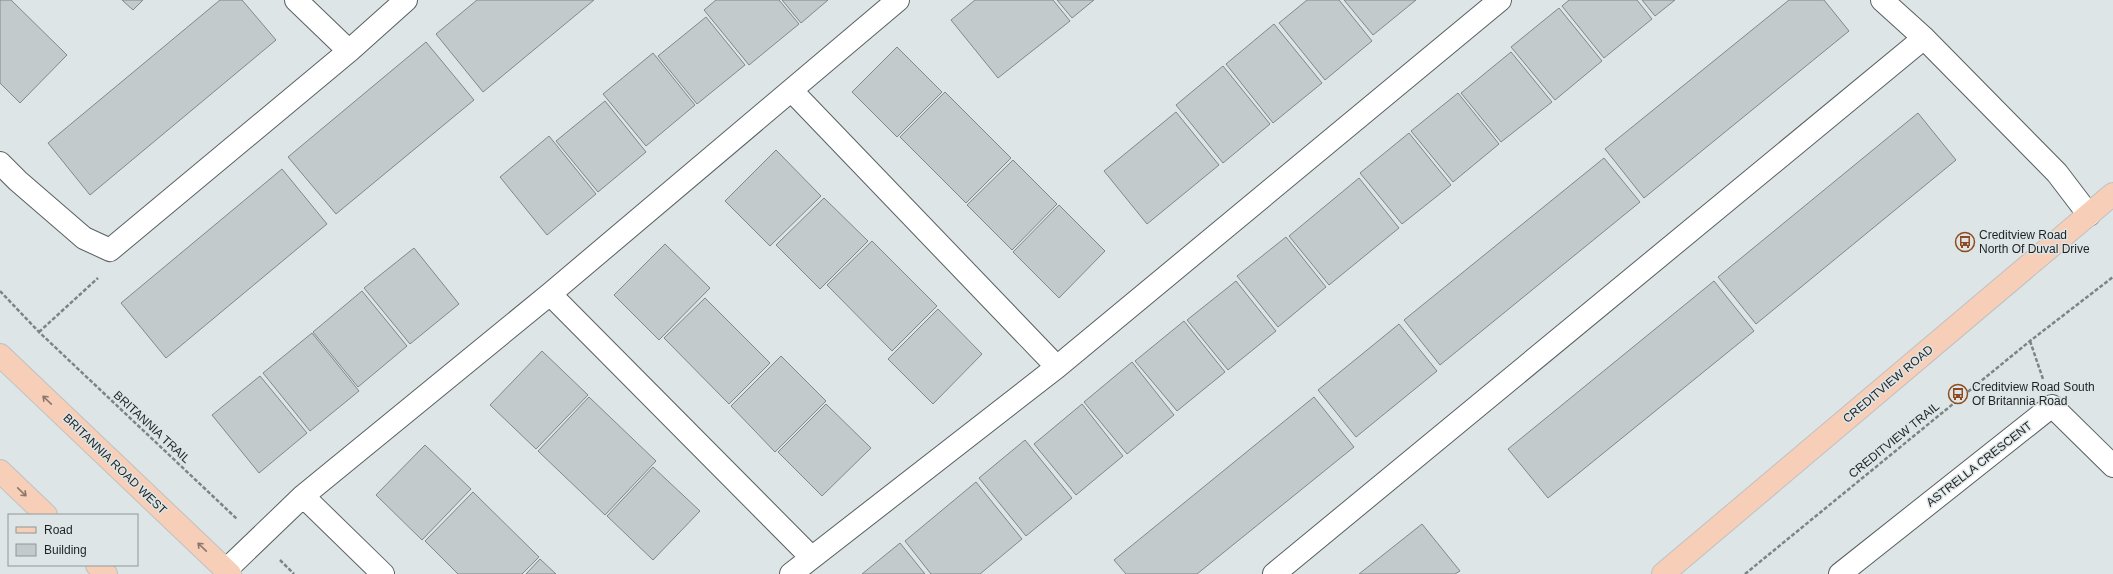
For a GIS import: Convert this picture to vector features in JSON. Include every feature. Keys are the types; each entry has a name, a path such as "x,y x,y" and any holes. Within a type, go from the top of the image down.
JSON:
{"main road":[{"name":"CREDITVIEW ROAD","path":"1663,574 2113,194"},
{"name":"BRITANNIA ROAD WEST","path":"0,355 228,572"},
{"path":"0,471 45,514"},
{"path":"98,566 106,574"}],"street":[{"path":"296,0 349,51"},
{"path":"0,163 18,181 84,238 110,250 349,51 406,0"},
{"path":"228,572 258,539 303,496 550,294 898,0"},
{"path":"791,574 1057,367 1500,0"},
{"path":"1882,0 1924,38 2056,173 2089,214"},
{"path":"1274,574 1924,38"},
{"path":"792,91 1057,367"},
{"path":"550,294 811,557"},
{"path":"2052,406 2113,466"},
{"name":"ASTRELLA CRESCENT","path":"1840,574 2052,406"},
{"path":"303,496 383,574"}],"path":[{"path":"39,332 98,280 110,250"},
{"name":"CREDITVIEW TRAIL","path":"1745,574 2030,341 2113,277"},
{"name":"BRITANNIA TRAIL","path":"0,291 39,332 294,574"},
{"path":"2030,341 2052,406"}],"building":[{"path":"0,0 11,0 67,55 20,103 0,83"},
{"path":"122,0 143,0 133,10"},
{"path":"220,0 242,0 276,40 90,195 48,143"},
{"path":"477,0 594,0 483,92 436,34"},
{"path":"716,0 779,0 799,24 749,65 704,10"},
{"path":"782,0 828,0 801,23"},
{"path":"975,0 1053,0 1070,21 998,78 951,20"},
{"path":"1057,0 1094,0 1072,18"},
{"path":"1307,0 1339,0 1372,41 1325,80 1279,23"},
{"path":"1344,0 1416,0 1373,35"},
{"path":"1569,0 1637,0 1652,19 1604,58 1562,6"},
{"path":"1642,0 1675,0 1655,16"},
{"path":"1789,0 1824,0 1849,31 1644,198 1605,149"},
{"path":"1559,8 1602,61 1555,100 1511,47"},
{"path":"706,17 745,65 697,104 658,56"},
{"path":"1274,24 1322,83 1273,123 1226,64"},
{"path":"426,42 474,100 336,214 288,157"},
{"path":"897,47 942,92 897,137 852,92"},
{"path":"1511,52 1552,102 1501,142 1461,93"},
{"path":"653,53 695,105 646,146 603,94"},
{"path":"1223,66 1270,124 1223,163 1176,105"},
{"path":"945,92 1011,158 966,203 900,137"},
{"path":"1458,93 1499,144 1453,182 1411,131"},
{"path":"605,101 646,152 598,192 556,141"},
{"path":"1176,112 1219,165 1147,224 1104,171"},
{"path":"1918,113 1956,160 1756,324 1718,277"},
{"path":"1409,133 1451,185 1402,224 1360,173"},
{"path":"549,136 596,194 547,235 500,177"},
{"path":"776,150 821,196 770,246 725,201"},
{"path":"1604,158 1640,202 1440,365 1404,320"},
{"path":"1013,160 1057,204 1012,250 967,205"},
{"path":"282,169 327,224 166,358 121,303"},
{"path":"1359,178 1399,228 1329,285 1289,236"},
{"path":"824,198 868,241 820,289 776,245"},
{"path":"1059,205 1105,251 1059,298 1013,252"},
{"path":"1286,237 1326,287 1278,327 1237,276"},
{"path":"872,241 937,306 892,351 827,285"},
{"path":"665,244 710,288 659,340 614,295"},
{"path":"414,248 459,304 410,344 364,288"},
{"path":"1236,281 1276,331 1228,370 1187,320"},
{"path":"1714,281 1754,331 1548,498 1508,449"},
{"path":"362,291 407,346 358,387 313,332"},
{"path":"705,298 770,363 729,404 664,338"},
{"path":"938,309 982,354 933,404 888,359"},
{"path":"1184,321 1225,372 1177,411 1135,361"},
{"path":"1399,324 1437,371 1356,437 1318,390"},
{"path":"312,333 359,391 310,431 263,373"},
{"path":"542,351 588,395 536,449 490,405"},
{"path":"781,356 826,401 775,452 731,406"},
{"path":"1132,362 1174,415 1127,454 1084,402"},
{"path":"260,376 307,433 259,473 212,415"},
{"path":"589,397 656,461 605,515 538,451"},
{"path":"1314,397 1354,447 1197,574 1126,574 1114,560"},
{"path":"826,404 871,448 822,496 778,452"},
{"path":"1082,404 1123,456 1076,495 1034,444"},
{"path":"1025,440 1072,498 1026,536 979,478"},
{"path":"425,445 471,489 422,540 376,495"},
{"path":"653,467 700,511 653,560 607,516"},
{"path":"976,482 1022,539 980,574 931,574 905,541"},
{"path":"473,492 539,557 522,574 458,574 425,541"},
{"path":"1422,524 1460,571 1455,574 1359,574"},
{"path":"900,543 925,574 862,574"},
{"path":"540,559 556,574 526,574"}],"place":[{"name":"Creditview Road North Of Duval Drive","path":"1965,242"},
{"name":"Creditview Road South Of Britannia Road","path":"1958,394"}]}
